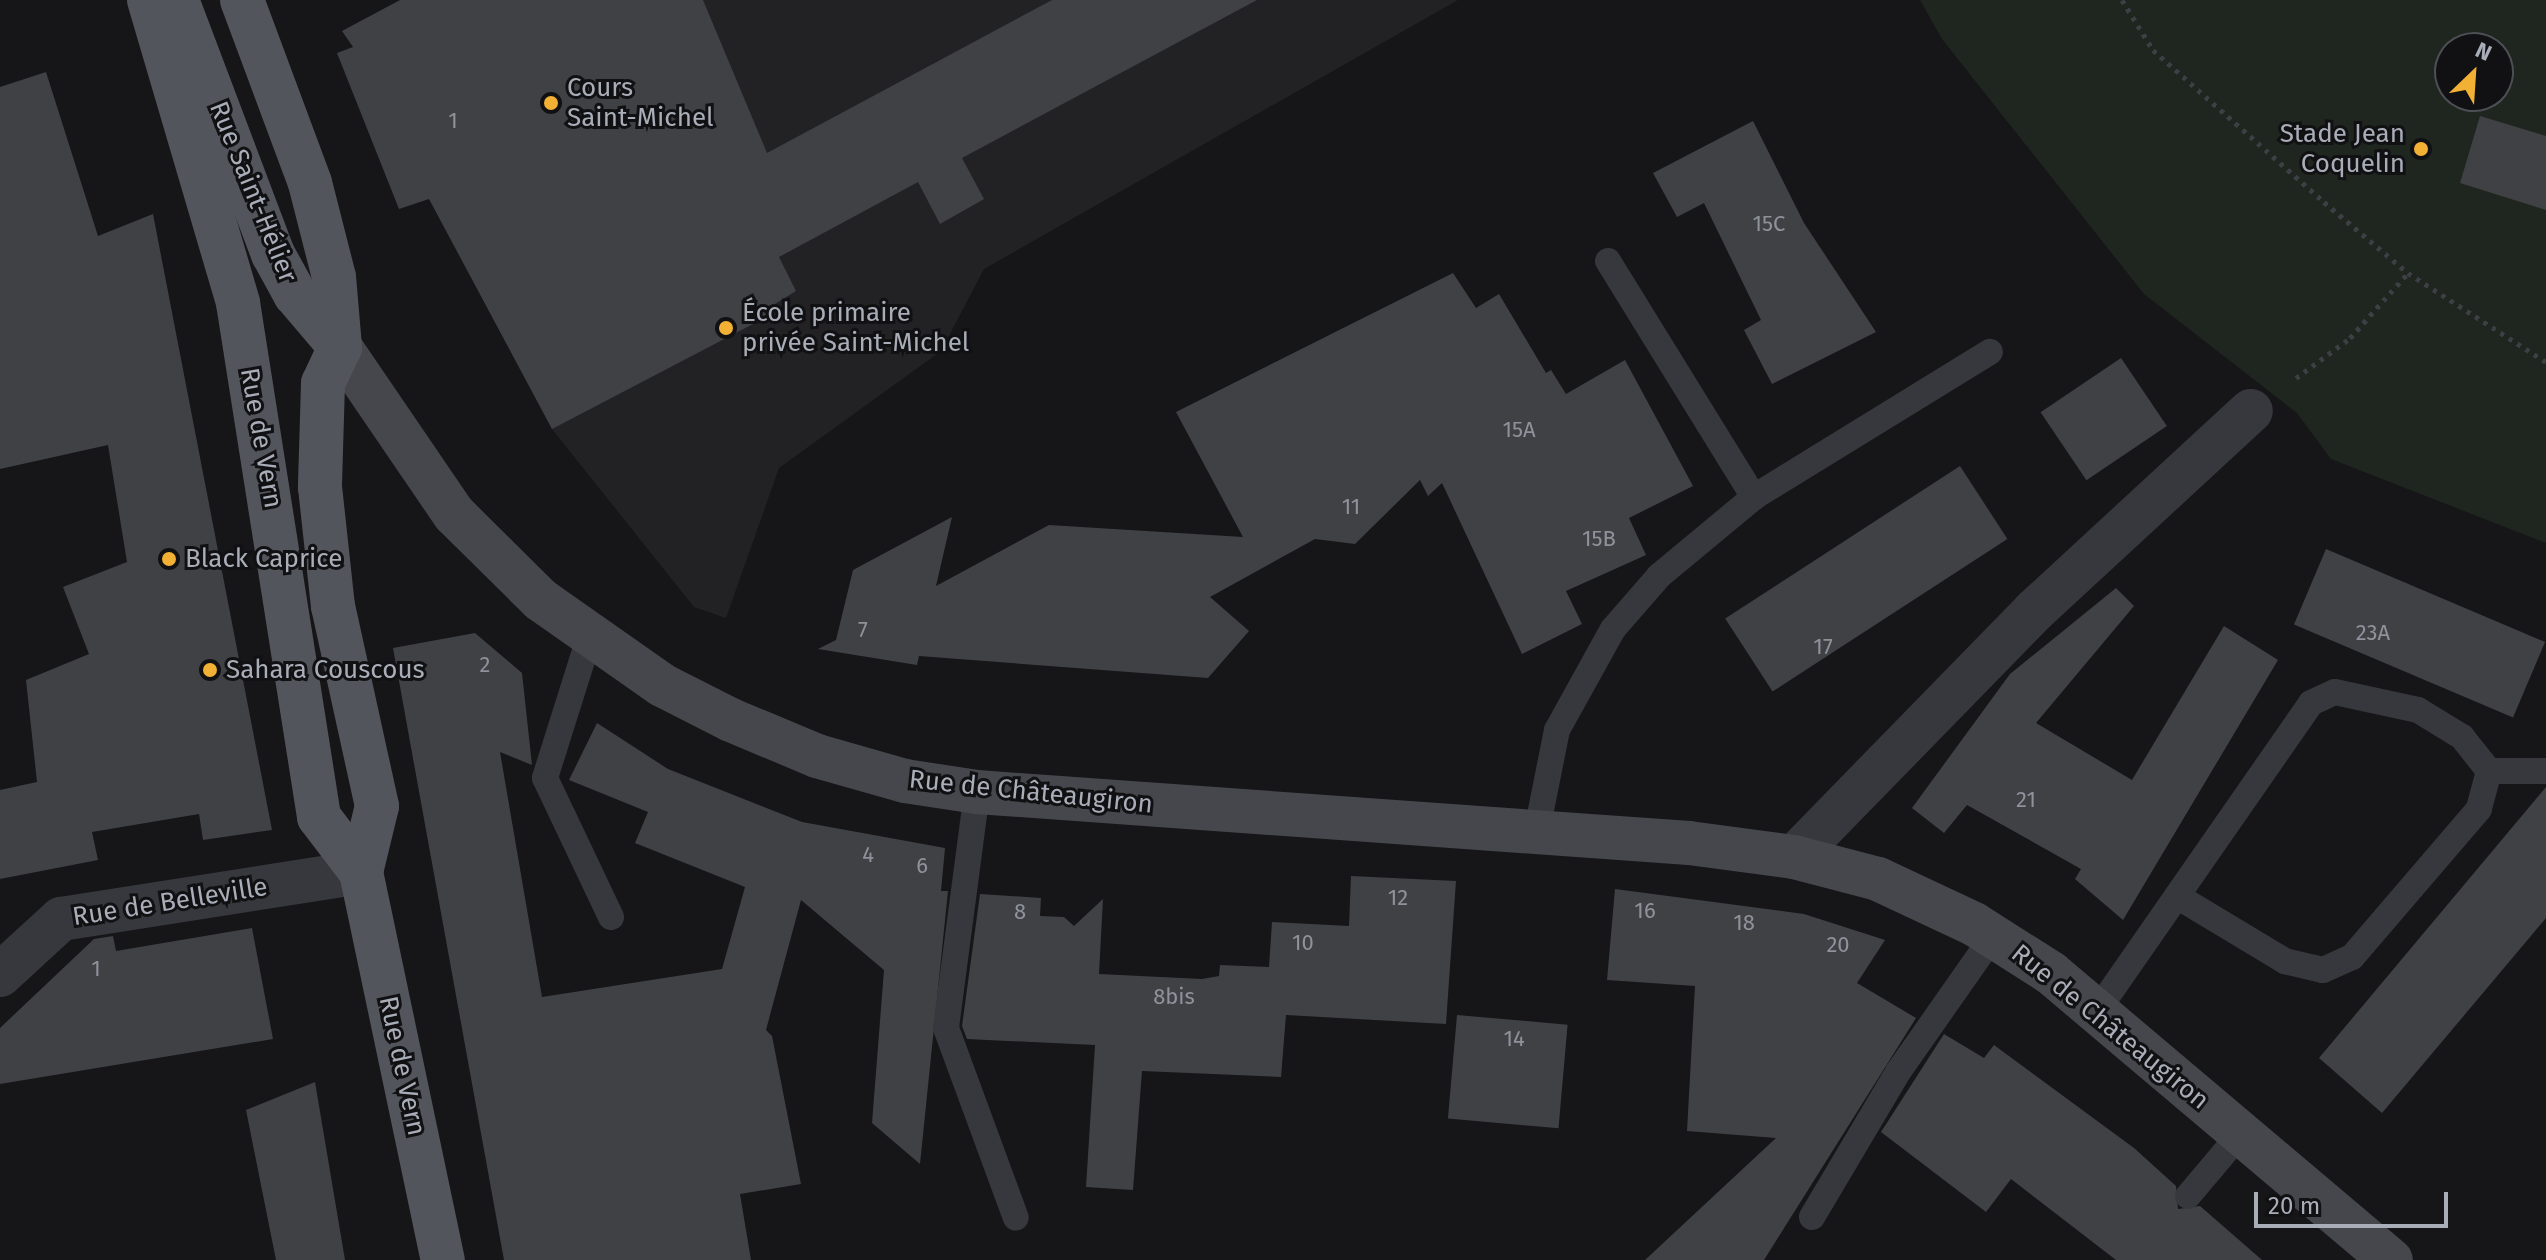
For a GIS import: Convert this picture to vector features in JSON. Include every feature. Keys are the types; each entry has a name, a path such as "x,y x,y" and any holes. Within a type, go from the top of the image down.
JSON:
{"main road":[{"name":"Rue de Vern","path":"149,0 238,303 319,817 361,872 443,1260"},
{"name":"Rue Saint-Hélier","path":"177,0 273,254 295,294 340,347"},
{"name":"Rue Saint-Hélier","path":"242,0 310,183 334,277 340,347"},
{"name":"Rue de Vern","path":"340,347 323,383 320,487 333,606 377,806 361,872"},
{"name":"Rue de Châteaugiron","path":"340,347 454,514 541,600 662,685 817,756 905,781 977,792 1537,830 1794,857 1878,879 1994,935 2097,1011 2391,1260"}],"street":[{"path":"1794,857 2034,611 2251,411"},
{"name":"Rue de Belleville","path":"0,975 61,919 361,872"}],"lane":[{"path":"1608,261 1754,497"},
{"path":"1537,830 1557,730 1613,629 1659,576 1754,497 1990,352"},
{"path":"590,635 545,778 611,917"},
{"path":"2097,1011 2311,703 2335,692 2418,710 2462,737 2489,771"},
{"path":"2489,771 2546,771"},
{"path":"2177,896 2285,961 2323,970 2352,957 2479,809 2489,771"},
{"path":"977,792 946,1028 1016,1218"},
{"path":"1812,1217 1898,1072 1994,935"},
{"path":"2188,1196 2241,1133"}],"path":[{"path":"2122,0 2153,50 2408,273 2546,362"},
{"path":"2251,411 2350,338 2408,273"}],"shaded area":[{"name":"École primaire privée Saint-Michel","path":"703,0 1458,0 984,269 941,351 779,468 726,618 694,607 552,429 486,304"},
{"path":"1920,0 2546,0 2546,543 2331,459 2297,413 2144,294 1942,39"}],"building":[{"path":"400,0 703,0 767,153 1052,0 1257,0 962,158 984,199 940,224 918,182 779,257 796,291 770,307 774,313 552,429 429,199 399,209 337,53 353,47 342,31"},
{"path":"46,72 98,236 153,214 272,830 203,840 199,814 92,832 98,860 0,879 0,790 37,782 26,680 89,654 63,587 127,562 108,445 0,469 0,87"},
{"path":"2480,116 2546,136 2546,210 2460,183"},
{"path":"1753,121 1804,223 1876,332 1772,384 1744,330 1761,320 1704,203 1677,217 1653,173"},
{"path":"1453,273 1476,308 1499,294 1546,373 1551,370 1566,394 1625,360 1693,486 1629,518 1646,555 1566,591 1582,624 1522,654 1442,483 1428,496 1420,480 1355,544 1315,539 1210,597 1249,631 1208,678 919,656 917,665 818,649 836,640 853,570 952,517 936,586 1049,525 1243,537 1176,412"},
{"path":"2121,358 2167,426 2086,480 2041,412"},
{"path":"1960,466 2007,539 1773,691 1725,618"},
{"path":"2326,549 2545,642 2513,717 2294,624"},
{"path":"2116,588 2134,606 2036,723 2132,780 2224,626 2278,660 2123,920 2075,879 2081,869 1967,805 1944,833 1912,808 2010,674"},
{"path":"475,633 522,673 532,765 500,752 542,997 722,969 745,887 635,843 648,812 569,780 597,723 668,769 802,822 945,848 941,891 948,891 920,1164 872,1123 884,970 801,900 766,1030 772,1036 801,1184 740,1194 751,1260 504,1260 393,648"},
{"path":"2546,787 2546,918 2382,1113 2319,1058"},
{"path":"1351,876 1456,881 1446,1024 1286,1015 1281,1077 1142,1071 1133,1190 1086,1187 1095,1045 967,1039 962,1026 980,894 1041,898 1040,916 1064,917 1074,926 1103,899 1099,974 1202,979 1219,976 1220,965 1269,967 1272,922 1349,926"},
{"path":"1615,889 1804,914 1885,940 1857,983 1916,1018 1764,1260 1645,1260 1776,1138 1687,1131 1695,986 1607,980"},
{"path":"252,928 273,1039 0,1084 0,1028 94,939 113,936 116,951"},
{"path":"1457,1015 1568,1025 1559,1128 1448,1119"},
{"path":"1944,1034 1984,1058 1994,1045 2134,1148 2176,1186 2178,1209 2200,1206 2262,1260 2116,1260 2011,1179 1986,1212 1881,1132"},
{"path":"315,1082 345,1260 276,1260 246,1110"}],"place":[{"name":"Cours Saint-Michel","path":"551,103"},
{"name":"Stade Jean Coquelin","path":"2421,149"},
{"name":"École primaire privée Saint-Michel","path":"726,328"},
{"name":"Black Caprice","path":"169,559"},
{"name":"Sahara Couscous","path":"210,670"}]}
